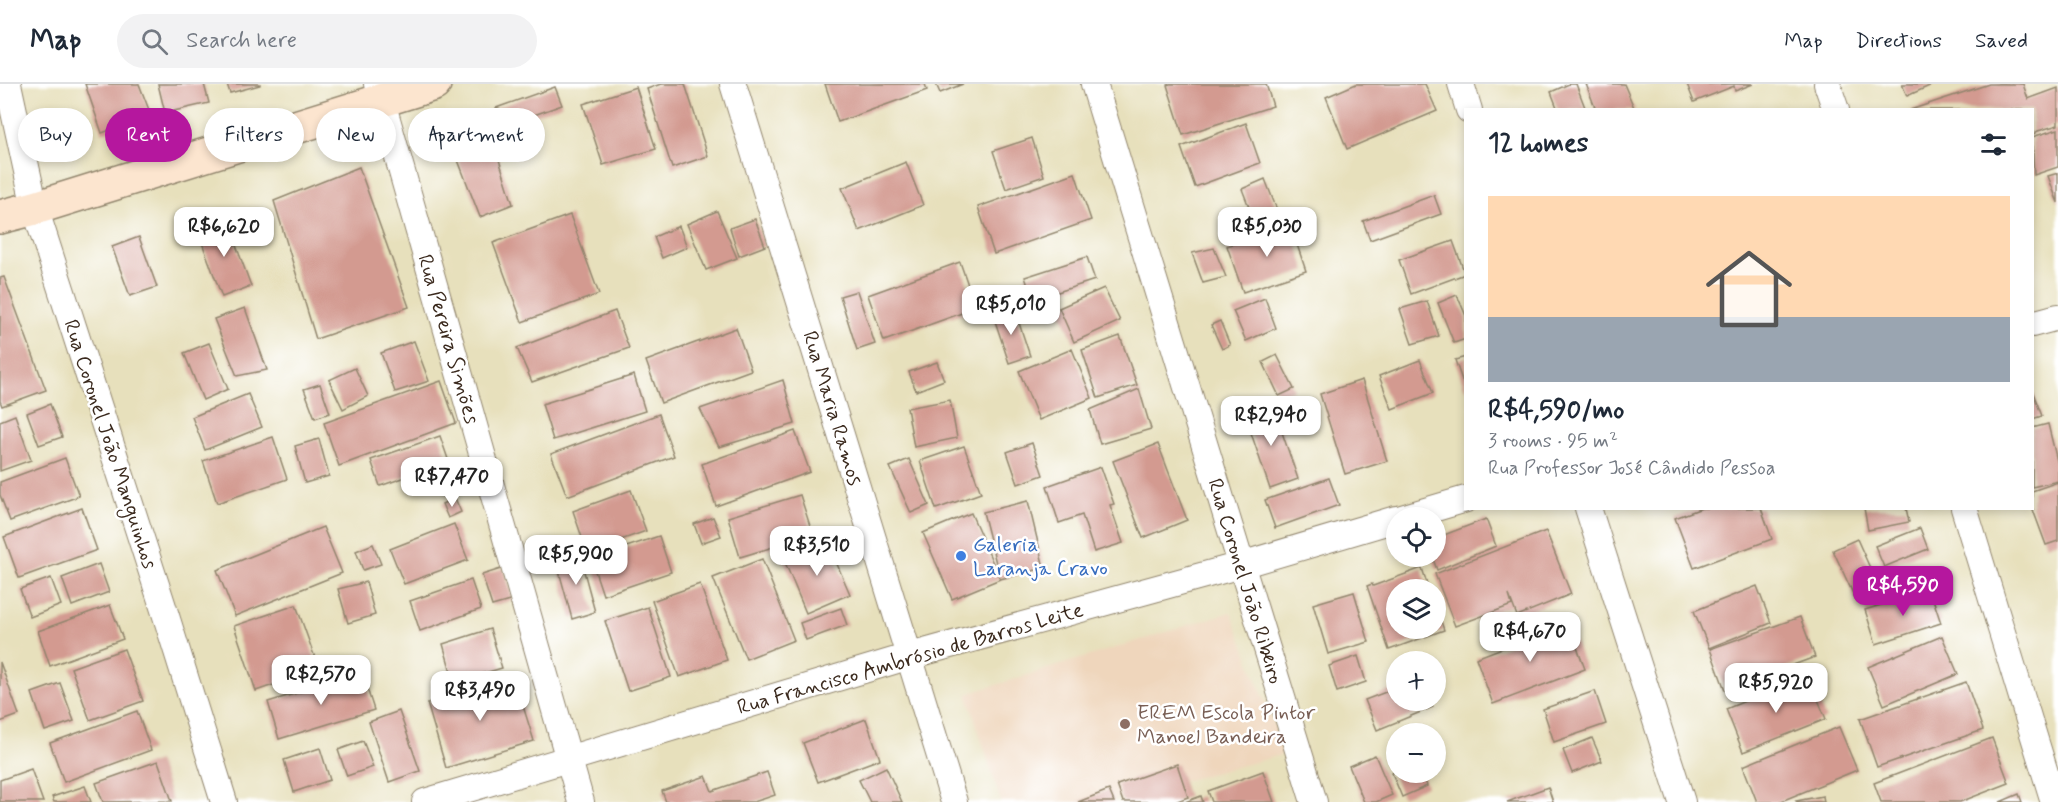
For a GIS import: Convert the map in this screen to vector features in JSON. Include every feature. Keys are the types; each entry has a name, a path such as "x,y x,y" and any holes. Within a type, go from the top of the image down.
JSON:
{"street":[{"name":"Rua Coronel João Manguinhos","path":"8,84 34,208 224,802"},
{"path":"0,217 34,208 379,92 434,84"},
{"name":"Rua Maria Ramos","path":"733,84 954,802"},
{"name":"Rua Coronel João Ribeiro","path":"1094,84 1314,802"},
{"path":"1461,84 1468,108"},
{"path":"1827,84 1835,108"},
{"name":"Rua Pereira Simões","path":"379,92 581,802"},
{"path":"2034,323 2058,317"},
{"path":"1439,507 1464,500"},
{"path":"1589,510 1682,802"},
{"path":"1965,510 2054,802"},
{"name":"Rua Francisco Ambrósio de Barros Leite","path":"425,802 910,656 1241,565 1386,522"}],"shaded area":[{"name":"EREM Escola Pintor Manoel Bandeira","path":"1231,612 1285,754 1105,802 1001,802 967,694"}],"building":[{"path":"85,84 139,84 148,108 105,108 105,132 102,133"},
{"path":"158,84 204,84 209,103 187,108 164,108"},
{"path":"227,84 260,84 260,85 230,93"},
{"path":"661,84 685,84 708,156 672,168 647,89"},
{"path":"825,84 925,84 927,90 838,122"},
{"path":"936,84 963,84 940,93"},
{"path":"1266,84 1273,106 1183,135 1167,85"},
{"path":"1356,84 1425,84 1437,111 1347,149 1326,97"},
{"path":"1569,84 1576,84 1585,108 1557,108 1551,92"},
{"path":"1586,84 1624,84 1634,108 1595,108"},
{"path":"1687,84 1753,84 1735,91 1734,86 1694,102"},
{"path":"1902,84 1934,84 1907,96"},
{"path":"1989,84 2023,84 2028,99 2058,88 2058,125 2034,134 2034,108 1916,108"},
{"path":"555,87 562,105 545,111 545,108 496,108"},
{"path":"636,87 656,149 603,165 583,104"},
{"path":"1246,123 1260,163 1195,187 1181,147"},
{"path":"2058,129 2058,167 2034,175 2034,136"},
{"path":"1032,138 1044,176 1006,189 993,151"},
{"path":"459,162 500,162 513,204 480,217"},
{"path":"906,162 923,205 859,231 842,188"},
{"path":"359,167 409,307 316,339 274,201"},
{"path":"1075,173 1091,220 994,254 978,207"},
{"path":"2058,173 2058,203 2048,176"},
{"path":"1265,179 1279,215 1256,225 1242,189"},
{"path":"1434,195 1441,214 1370,240 1363,221"},
{"path":"717,211 737,258 706,270 687,224"},
{"path":"570,215 599,294 522,322 493,243"},
{"path":"226,218 251,286 222,297 197,229"},
{"path":"755,219 765,246 739,256 730,228"},
{"path":"1290,224 1306,271 1243,292 1227,246"},
{"path":"679,226 687,247 662,258 654,237"},
{"path":"139,237 157,287 130,296 112,247"},
{"path":"1453,241 1464,274 1411,294 1399,260"},
{"path":"1214,248 1226,277 1203,283 1192,253"},
{"path":"1087,257 1095,280 1033,300 1025,277"},
{"path":"960,262 976,308 884,341 868,295"},
{"path":"4,277 46,390 2,406 0,401 0,278"},
{"path":"1104,288 1120,321 1074,342 1059,308"},
{"path":"857,291 875,344 857,350 840,296"},
{"path":"1457,295 1464,311 1464,340 1454,343 1438,303"},
{"path":"1265,298 1276,328 1246,341 1233,311"},
{"path":"1427,301 1439,336 1412,344 1400,309"},
{"path":"245,308 267,370 237,376 214,319"},
{"path":"1014,308 1030,356 1009,363 993,315"},
{"path":"615,311 629,348 532,382 517,348"},
{"path":"1220,321 1230,345 1222,349 1211,325"},
{"path":"736,328 751,370 661,403 646,361"},
{"path":"1120,336 1137,385 1098,398 1082,350"},
{"path":"414,341 429,381 395,392 381,353"},
{"path":"209,343 228,389 203,400 184,353"},
{"path":"1072,349 1092,398 1039,420 1019,371"},
{"path":"1277,355 1294,389 1279,396 1263,362"},
{"path":"1464,358 1464,386 1455,360"},
{"path":"1420,360 1433,393 1392,409 1379,376"},
{"path":"937,362 944,380 916,391 909,372"},
{"path":"355,368 368,396 343,409 329,380"},
{"path":"634,375 645,411 553,440 542,404"},
{"path":"783,380 795,424 719,447 700,409"},
{"path":"1362,380 1387,461 1345,474 1320,394"},
{"path":"441,381 456,423 339,466 324,423"},
{"path":"320,384 330,413 315,418 304,389"},
{"path":"1139,389 1151,429 1100,444 1090,410"},
{"path":"248,394 262,427 205,450 192,417"},
{"path":"2034,395 2042,416 2034,418"},
{"path":"950,400 957,438 914,447 907,408"},
{"path":"50,404 62,437 39,445 27,413"},
{"path":"1273,406 1298,479 1270,489 1245,415"},
{"path":"659,414 674,456 567,496 551,454"},
{"path":"15,415 31,460 0,471 0,421"},
{"path":"2048,424 2058,465 2058,481 2034,487 2034,428"},
{"path":"795,431 810,472 716,506 702,464"},
{"path":"440,436 449,462 380,486 371,460"},
{"path":"273,437 287,479 217,503 203,461"},
{"path":"319,439 329,476 305,483 295,446"},
{"path":"1032,443 1043,475 1018,484 1007,452"},
{"path":"1158,444 1187,520 1143,538 1113,461"},
{"path":"964,446 981,493 936,509 920,461"},
{"path":"65,458 79,496 10,521 0,495 0,482"},
{"path":"909,459 929,505 911,513 890,467"},
{"path":"1101,467 1114,504 1110,505 1123,543 1094,552 1082,515 1059,523 1047,486"},
{"path":"1329,478 1339,505 1275,528 1265,500"},
{"path":"2058,482 2058,541 2046,545 2033,510 2034,490"},
{"path":"631,490 646,531 587,552 573,511"},
{"path":"800,495 813,535 740,557 728,517"},
{"path":"455,498 461,512 448,518 442,504"},
{"path":"1028,501 1044,568 1000,579 983,512"},
{"path":"82,508 97,550 19,578 4,537"},
{"path":"1697,510 1762,510 1772,539 1694,568 1675,518"},
{"path":"1864,510 1906,510 1909,522 1868,530"},
{"name":"Galeria Laranja Cravo","path":"971,513 1000,579 952,599 923,533"},
{"path":"713,517 721,536 701,543 694,524"},
{"path":"1486,519 1496,546 1446,566 1446,534"},
{"path":"454,524 468,560 404,584 390,549"},
{"path":"323,527 342,573 235,616 217,570"},
{"path":"1920,528 1928,549 1884,567 1875,546"},
{"path":"1546,531 1571,594 1517,616 1509,595 1512,605 1455,626 1446,603 1446,579 1437,579 1435,574"},
{"path":"659,536 671,572 603,595 591,559"},
{"path":"1857,539 1879,588 1855,598 1833,550"},
{"path":"827,541 850,594 806,613 784,560"},
{"path":"373,544 381,564 363,570 356,551"},
{"path":"579,553 595,612 572,619 556,560"},
{"path":"762,559 794,640 746,659 713,578"},
{"path":"99,564 109,592 72,606 62,578"},
{"path":"504,568 513,600 492,606 482,575"},
{"path":"1422,568 1426,579 1392,579"},
{"path":"51,578 61,605 30,617 20,589"},
{"path":"471,580 481,609 420,631 410,601"},
{"path":"1386,581 1386,639 1419,639 1389,650 1367,586 1372,584 1373,586"},
{"path":"366,582 375,615 348,623 338,589"},
{"path":"700,584 727,660 679,677 652,601"},
{"path":"1757,586 1771,623 1709,648 1694,611"},
{"path":"1930,590 1941,623 1876,644 1865,610"},
{"path":"1354,592 1369,642 1328,654 1313,604"},
{"path":"110,605 123,639 50,666 38,631"},
{"path":"296,605 319,669 256,691 234,626"},
{"path":"648,607 671,677 628,691 605,621"},
{"path":"841,608 847,625 806,640 800,623"},
{"path":"1800,617 1815,657 1725,690 1710,649"},
{"path":"1568,623 1585,669 1493,704 1476,658"},
{"path":"490,629 502,668 454,682 443,644"},
{"path":"1942,636 1958,674 1884,705 1868,667"},
{"path":"124,649 143,701 90,720 71,668"},
{"path":"1358,656 1366,682 1337,692 1329,666"},
{"path":"0,662 19,715 0,722"},
{"path":"362,673 374,710 279,739 268,702"},
{"path":"1808,675 1826,719 1743,752 1726,709"},
{"path":"514,677 534,741 446,768 427,703"},
{"path":"1966,682 1983,730 1877,767 1860,719"},
{"path":"60,683 74,721 45,731 32,693"},
{"path":"1595,691 1606,724 1554,742 1543,709"},
{"path":"1386,692 1386,711 1423,711 1394,723 1386,723 1386,726 1377,730 1365,700"},
{"path":"137,711 151,750 64,782 50,743"},
{"path":"399,711 420,771 389,782 369,722"},
{"path":"866,719 880,759 818,782 803,743"},
{"path":"1839,727 1857,770 1779,802 1757,802 1743,766"},
{"path":"1592,738 1602,761 1572,773 1563,750"},
{"path":"1992,738 2009,783 1960,802 1881,802 1874,783"},
{"path":"363,741 373,767 347,776 338,750"},
{"path":"320,748 330,780 294,792 284,760"},
{"path":"1375,755 1392,795 1376,802 1364,802 1349,766"},
{"path":"158,761 172,801 103,802 96,783"},
{"path":"1177,764 1188,797 1175,802 1123,802 1117,785"},
{"path":"886,767 902,802 870,802 859,780"},
{"path":"31,769 43,802 0,802 0,780"},
{"path":"1263,771 1274,802 1212,802 1208,791"},
{"path":"767,772 775,795 754,802 666,802 662,791 706,776 712,791"},
{"path":"1396,783 1426,783 1427,786 1402,797"},
{"path":"85,786 91,802 54,802 52,797"},
{"path":"1548,787 1553,802 1507,802"},
{"path":"1109,790 1114,802 1078,802"},
{"path":"2019,794 2022,802 2000,802"},
{"path":"1201,796 1203,802 1185,802"},
{"path":"1823,796 1824,802 1796,801"}],"place":[{"name":"Galeria Laranja Cravo","path":"961,556"},
{"name":"EREM Escola Pintor Manoel Bandeira","path":"1125,724"}]}
